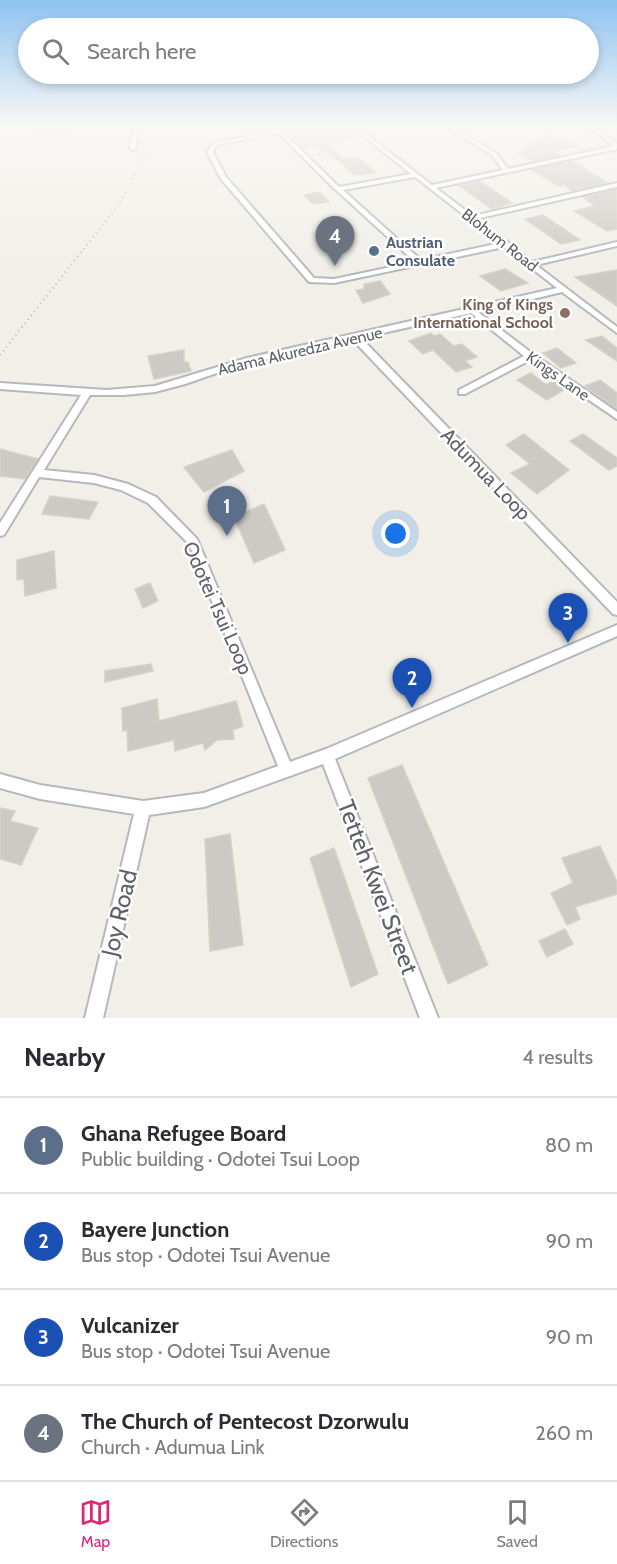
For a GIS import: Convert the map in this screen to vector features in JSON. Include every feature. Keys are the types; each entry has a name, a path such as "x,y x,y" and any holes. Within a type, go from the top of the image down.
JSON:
{"street":[{"path":"221,175 312,280 334,282 507,244"},
{"path":"324,175 418,262"},
{"path":"338,189 415,175"},
{"name":"Blohum Road","path":"415,175 617,331"},
{"path":"431,187 486,175"},
{"path":"472,218 617,186"},
{"path":"530,264 617,244"},
{"name":"Adama Akuredza Avenue","path":"0,387 87,392 140,392 164,388 243,362 563,289"},
{"name":"Kings Lane","path":"473,311 530,356 617,416"},
{"name":"Adumua Loop","path":"355,337 617,610"},
{"path":"462,392 530,356"},
{"path":"0,532 87,392"},
{"name":"Odotei Tsui Loop","path":"37,473 94,479 124,487 152,500 194,543 287,771"},
{"path":"0,782 40,792 143,808 204,800 327,756 617,630"},
{"name":"Tetteh Kwei Street","path":"327,756 429,1018"},
{"name":"Joy Road","path":"94,1018 143,808"}],"building":[{"path":"539,175 593,175 608,183 573,191 564,185 559,186"},
{"path":"480,181 512,203 491,209 460,186"},
{"path":"617,189 617,229 607,231 574,211 595,206 583,197"},
{"path":"320,192 329,202 313,204 304,195"},
{"path":"543,215 580,240 561,244 525,219"},
{"path":"505,269 528,283 501,291 480,276"},
{"path":"617,270 617,306 575,277"},
{"path":"380,281 390,294 363,303 356,290 364,289 364,284"},
{"path":"431,333 434,336 440,334 454,346 462,344 477,357 465,361 472,367 456,372 433,350 423,354 409,341"},
{"path":"602,336 617,348 617,361 586,340"},
{"path":"557,348 576,363 561,368 543,353"},
{"path":"184,350 184,362 188,362 191,371 154,379 148,356"},
{"path":"531,373 546,385 555,380 567,388 547,400 517,380"},
{"path":"600,380 617,393 617,409 585,386"},
{"path":"524,434 569,470 537,494 511,473 530,464 506,445"},
{"path":"583,434 617,458 617,466 609,470 570,441"},
{"path":"0,449 38,459 25,479 0,476"},
{"path":"232,450 244,471 204,492 184,467"},
{"path":"50,496 98,502 89,519 42,514"},
{"path":"264,504 285,550 254,563 234,517"},
{"path":"54,551 56,588 25,596 24,579 17,580 17,560"},
{"path":"150,583 158,601 143,608 135,589"},
{"path":"151,664 153,671 105,682 105,671"},
{"path":"157,699 159,721 236,701 243,726 233,730 234,739 217,740 205,750 203,743 175,751 174,740 128,751 127,730 123,731 122,708"},
{"path":"402,765 488,965 448,984 368,778"},
{"path":"0,808 15,811 10,821 38,828 21,865 0,859"},
{"path":"230,834 243,945 210,951 205,839"},
{"path":"600,846 617,882 617,894 575,907 580,919 567,925 551,893 573,883 562,858"},
{"path":"334,848 378,974 351,987 310,858"},
{"path":"565,929 573,944 547,957 539,941"}],"railway":[{"path":"0,355 120,203 135,175"}],"place":[{"name":"Austrian Consulate","path":"374,251"},
{"name":"The Church of Pentecost Dzorwulu","path":"335,266"},
{"name":"King of Kings International School","path":"565,313"},
{"name":"Ghana Refugee Board","path":"227,536"},
{"name":"Vulcanizer","path":"568,643"},
{"name":"Bayere Junction","path":"412,708"}]}
